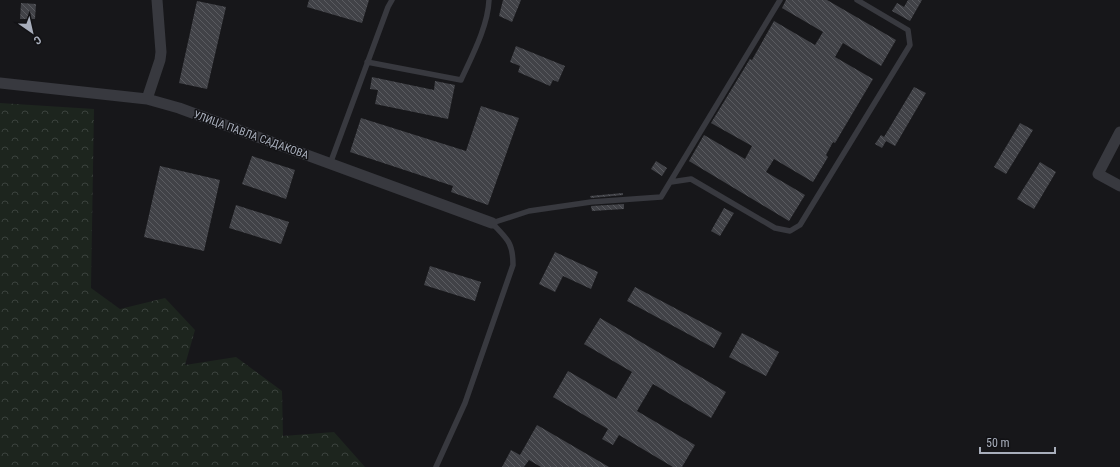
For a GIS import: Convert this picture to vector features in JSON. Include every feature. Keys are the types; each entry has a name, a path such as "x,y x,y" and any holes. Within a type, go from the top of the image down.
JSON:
{"street":[{"path":"147,99 160,60 161,52 157,0"},
{"name":"УЛИЦА ПАВЛА САДАКОВА","path":"0,83 147,99 179,108 492,223"},
{"path":"1120,132 1098,174 1120,186"}],"lane":[{"path":"330,164 367,62 392,0"},
{"path":"367,62 461,80 474,53 488,11 488,0"},
{"path":"436,467 465,403 513,265 513,252 507,239 492,223 529,211 591,202 661,197 780,0"},
{"path":"671,182 691,178 774,228 790,231 800,225 910,45 908,30 857,0"}],"green space":[{"path":"0,103 94,109 91,288 120,309 165,298 195,330 185,365 236,357 282,391 283,436 334,432 365,467 0,467"}],"building":[{"path":"309,0 369,0 362,23 307,7"},
{"path":"503,0 521,0 512,22 499,16"},
{"path":"786,0 827,0 896,40 881,66 843,43 835,57 873,79 835,143 833,142 826,155 828,157 813,182 774,159 766,172 805,195 789,221 689,161 704,135 745,159 752,146 711,123 750,59 752,60 774,21 815,45 823,32 782,8"},
{"path":"908,0 922,0 910,21 892,11 897,3 904,7"},
{"path":"197,1 226,7 207,89 179,83"},
{"path":"21,3 36,4 35,19 20,19"},
{"path":"516,46 565,66 558,82 553,80 550,86 518,72 520,66 510,62"},
{"path":"372,77 434,90 435,81 455,85 448,119 375,104 378,90 370,89"},
{"path":"914,87 926,93 895,146 886,141 882,148 875,144 881,135 884,137"},
{"path":"481,106 519,118 488,205 451,192 453,186 350,152 361,118 466,151"},
{"path":"1020,123 1033,130 1006,174 994,167"},
{"path":"252,156 295,170 286,199 242,184"},
{"path":"656,161 667,168 662,176 651,169"},
{"path":"1040,162 1056,172 1034,209 1017,199"},
{"path":"160,166 220,180 204,251 144,237"},
{"path":"623,193 623,195 591,198 590,196"},
{"path":"624,204 624,209 592,211 591,206"},
{"path":"236,205 289,222 281,244 229,228"},
{"path":"724,208 734,213 720,236 711,231"},
{"path":"555,252 598,272 591,289 563,276 555,292 539,284"},
{"path":"430,266 481,282 475,301 424,285"},
{"path":"635,287 722,333 714,348 627,301"},
{"path":"600,318 726,392 711,418 653,384 637,411 695,445 682,467 673,467 619,435 613,445 602,439 608,429 553,397 568,371 616,399 632,372 584,344"},
{"path":"742,333 779,352 766,376 729,357"},
{"path":"537,425 609,467 541,467 529,460 524,467 502,467 511,450 520,455"}]}
